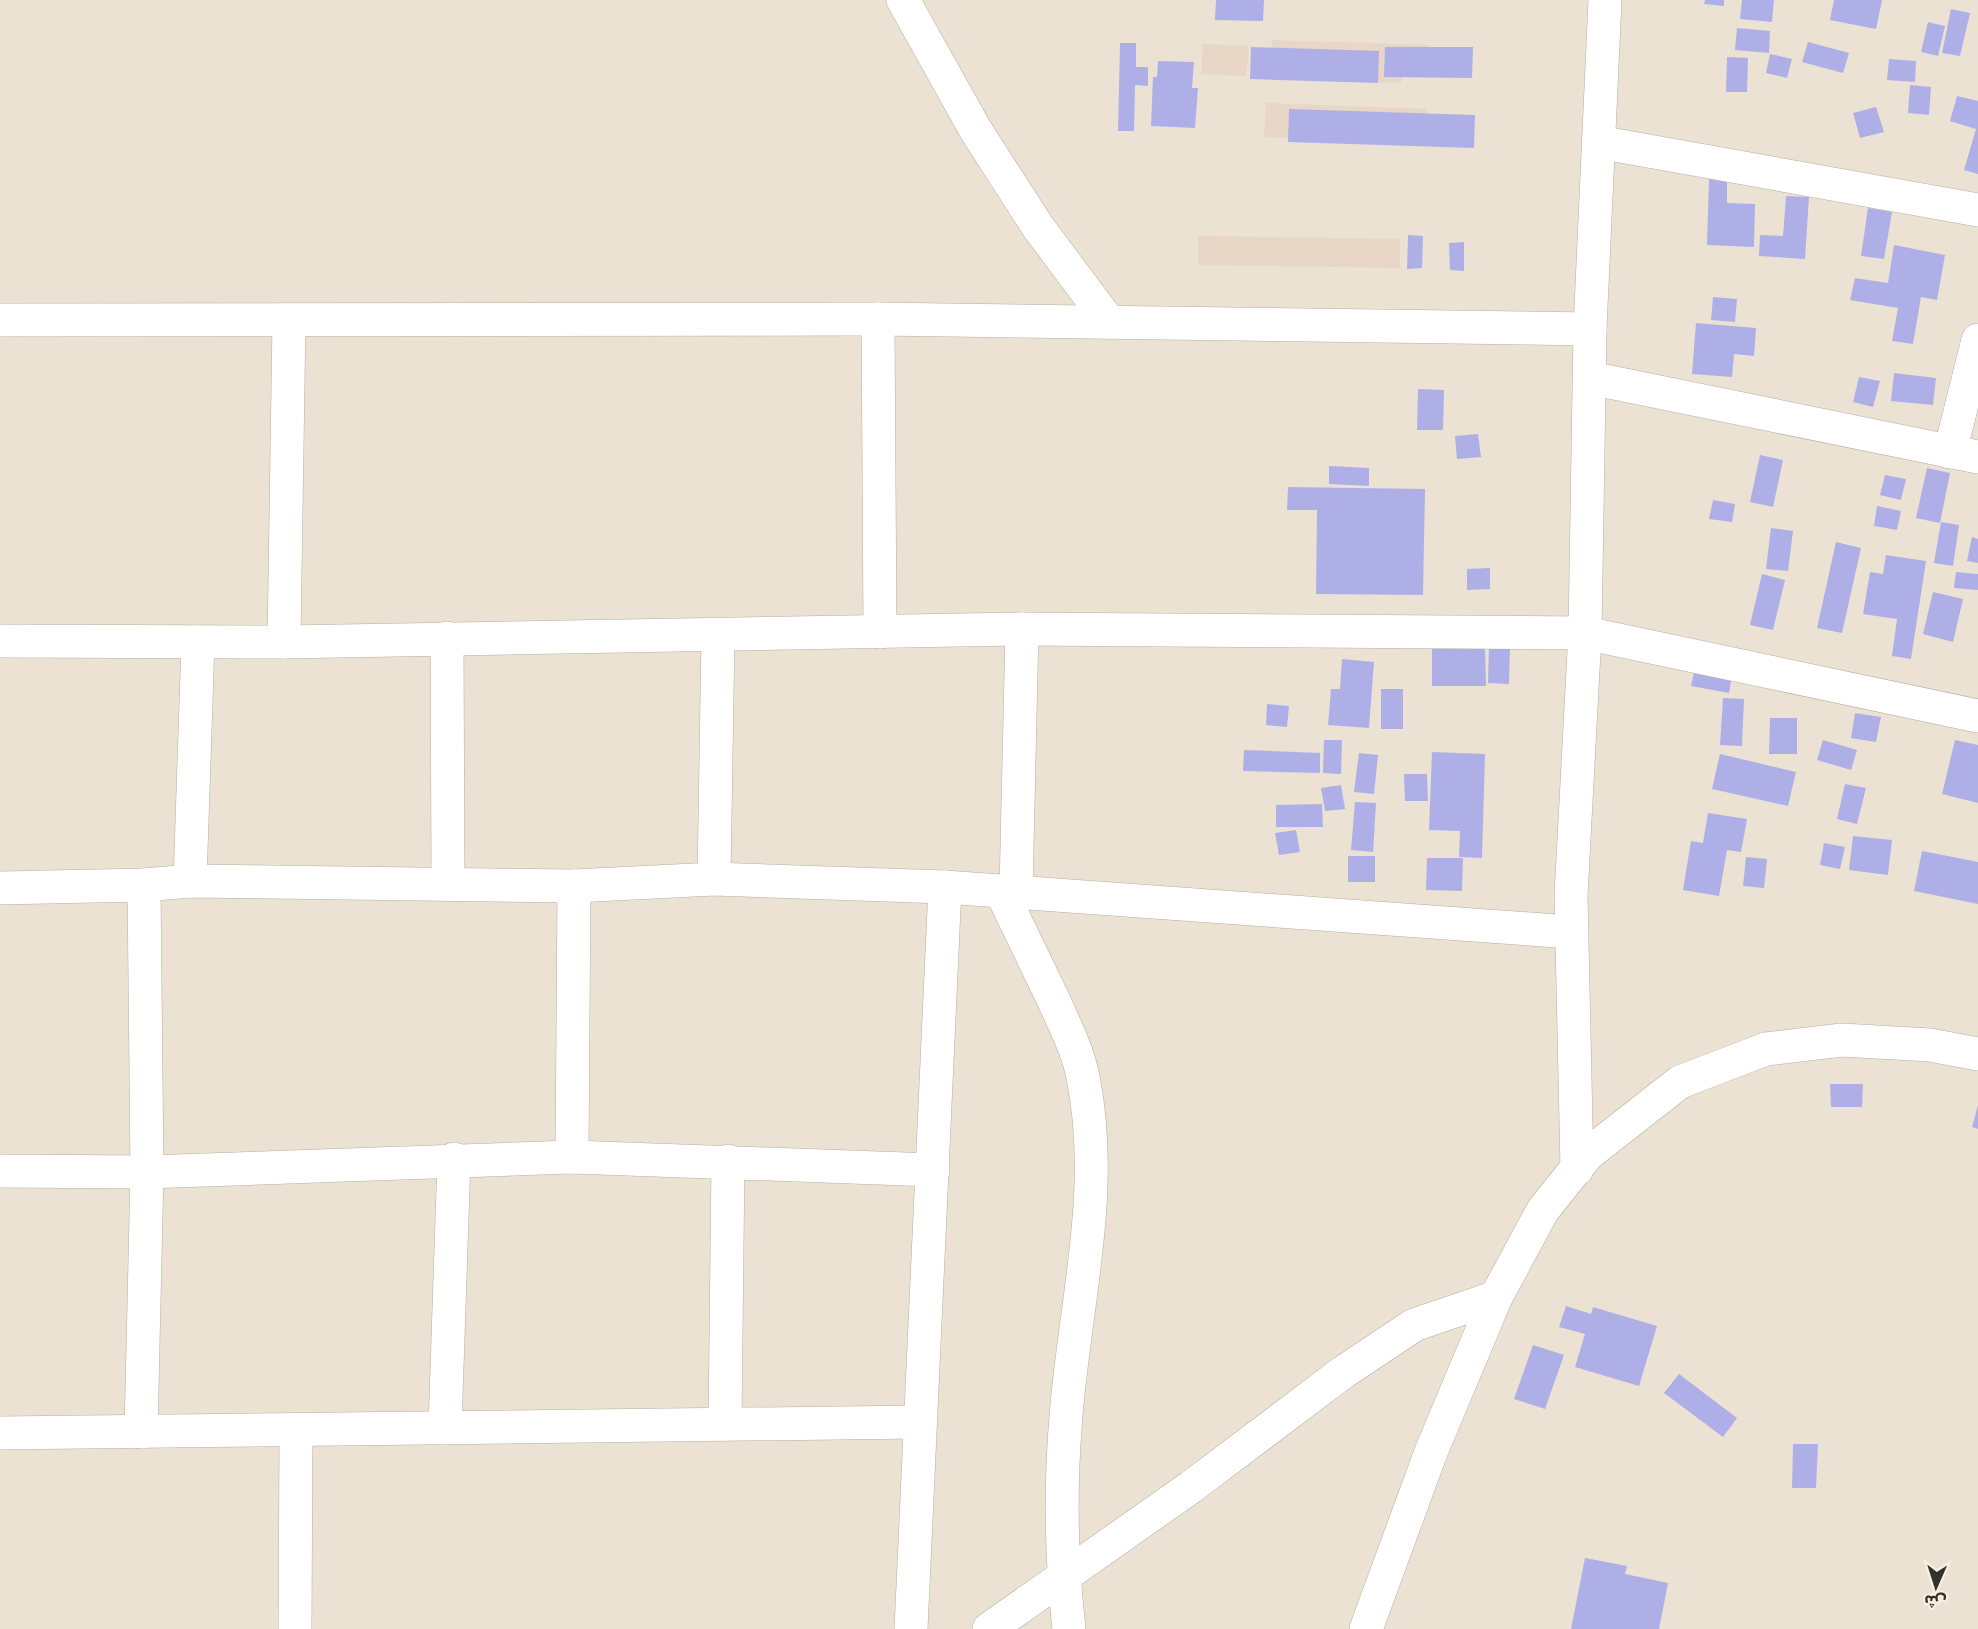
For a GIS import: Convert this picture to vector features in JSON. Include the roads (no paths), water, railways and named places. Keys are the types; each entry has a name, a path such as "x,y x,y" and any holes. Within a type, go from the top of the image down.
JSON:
{"street":[{"path":"903,0 988,149 1038,227 1109,322"},
{"path":"1577,1169 1571,895 1585,633 1590,329 1605,0"},
{"path":"1598,142 1978,210"},
{"path":"878,319 880,632"},
{"path":"0,320 878,319 1590,329"},
{"path":"284,642 289,320"},
{"path":"1590,378 1964,454 1978,340"},
{"path":"1022,628 1008,892 1068,1032 1083,1074 1091,1120 1093,1198 1066,1416 1063,1578 1070,1629"},
{"path":"0,640 284,642 718,636 1022,628 1585,633 1978,716"},
{"path":"714,879 718,636"},
{"path":"447,638 448,882"},
{"path":"190,881 198,642"},
{"path":"0,888 144,885 190,881 448,882 574,886 714,879 945,887 1572,932"},
{"path":"141,1432 147,1172 144,885"},
{"path":"572,1156 574,886"},
{"path":"910,1629 945,887"},
{"path":"1366,1629 1431,1452 1496,1297 1543,1210 1588,1154 1635,1114 1680,1082 1766,1049 1842,1040 1930,1045 1978,1054"},
{"path":"0,1171 147,1172 572,1156 933,1170"},
{"path":"445,1428 454,1159"},
{"path":"725,1424 728,1161"},
{"path":"988,1629 1191,1487 1342,1373 1414,1325 1496,1297"},
{"path":"0,1433 920,1422"},
{"path":"295,1629 296,1430"}]}
